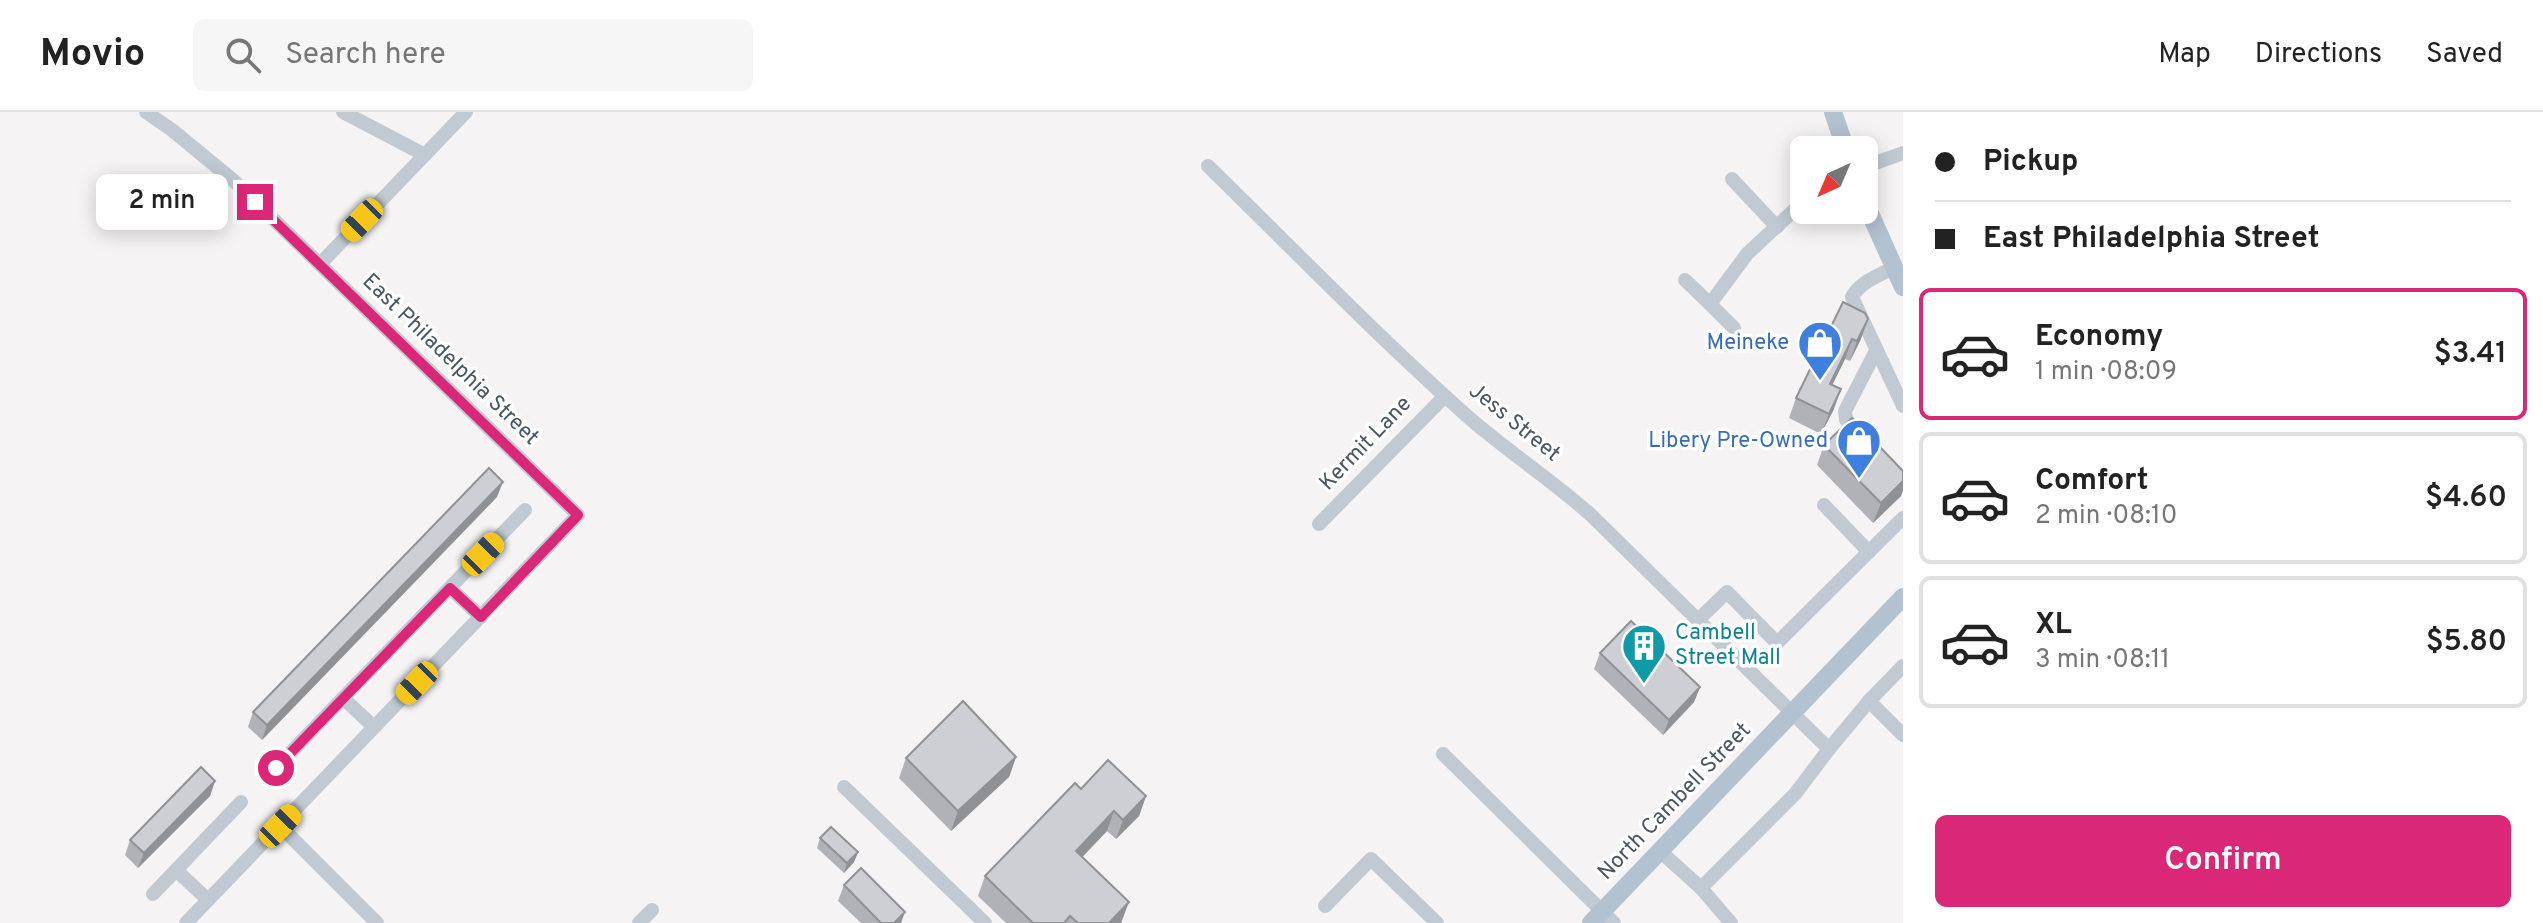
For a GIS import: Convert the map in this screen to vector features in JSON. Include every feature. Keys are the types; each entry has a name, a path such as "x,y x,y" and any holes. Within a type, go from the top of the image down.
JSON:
{"main road":[{"path":"1833,112 1841,136"},
{"path":"1874,224 1903,287"},
{"name":"North Cambell Street","path":"1603,919 1661,852 1903,597"}],"street":[{"name":"East Philadelphia Street","path":"146,112 225,173 578,515 481,617"},
{"path":"343,112 425,155"},
{"path":"320,264 466,112"},
{"path":"1878,162 1903,153"},
{"name":"Jess Street","path":"1208,166 1445,396 1573,500 1829,749"},
{"path":"1732,179 1777,227"},
{"path":"1710,304 1747,254 1790,214"},
{"path":"1893,268 1864,283 1852,297 1903,406"},
{"path":"1685,280 1734,328"},
{"path":"1871,443 1846,420 1845,411 1876,351"},
{"name":"Kermit Lane","path":"1319,524 1445,396"},
{"path":"1824,505 1869,552"},
{"path":"274,770 525,510"},
{"path":"1698,620 1727,592 1777,643 1903,518"},
{"path":"186,923 481,617 450,588"},
{"path":"1701,888 1795,794 1869,701 1903,666"},
{"path":"343,698 374,727"},
{"path":"1869,701 1903,735"},
{"path":"1443,754 1603,919"},
{"path":"844,787 975,919"},
{"path":"153,894 241,802"},
{"path":"280,826 377,923"},
{"path":"1661,852 1701,888 1731,923"},
{"path":"1325,906 1371,859 1437,923"},
{"path":"176,870 208,900"},
{"path":"639,923 652,910"}],"building":[{"name":"Meineke","path":"1843,302 1865,313 1868,319 1857,341 1852,339 1830,384 1841,389 1829,414 1796,398"},
{"path":"1852,418 1903,471 1903,481 1881,503 1824,445"},
{"path":"489,468 503,482 267,725 253,712"},
{"name":"Cambell Street Mall","path":"1631,621 1700,687 1669,720 1600,653"},
{"path":"963,701 1016,757 958,811 906,758"},
{"path":"1108,760 1146,796 1123,820 1114,811 1076,851 1129,902 1109,923 1078,923 1070,916 1064,923 1033,923 985,876 1075,783 1081,789"},
{"path":"201,767 215,781 144,853 130,840"},
{"path":"831,827 858,852 847,863 820,838"},
{"path":"861,868 905,912 894,923 881,923 844,885"}],"place":[{"name":"Meineke","path":"1820,382"},
{"name":"Libery Pre-Owned","path":"1859,480"},
{"name":"Cambell Street Mall","path":"1644,685"}],"route":[{"path":"255,202 578,515 481,617 450,588 276,768"}]}
